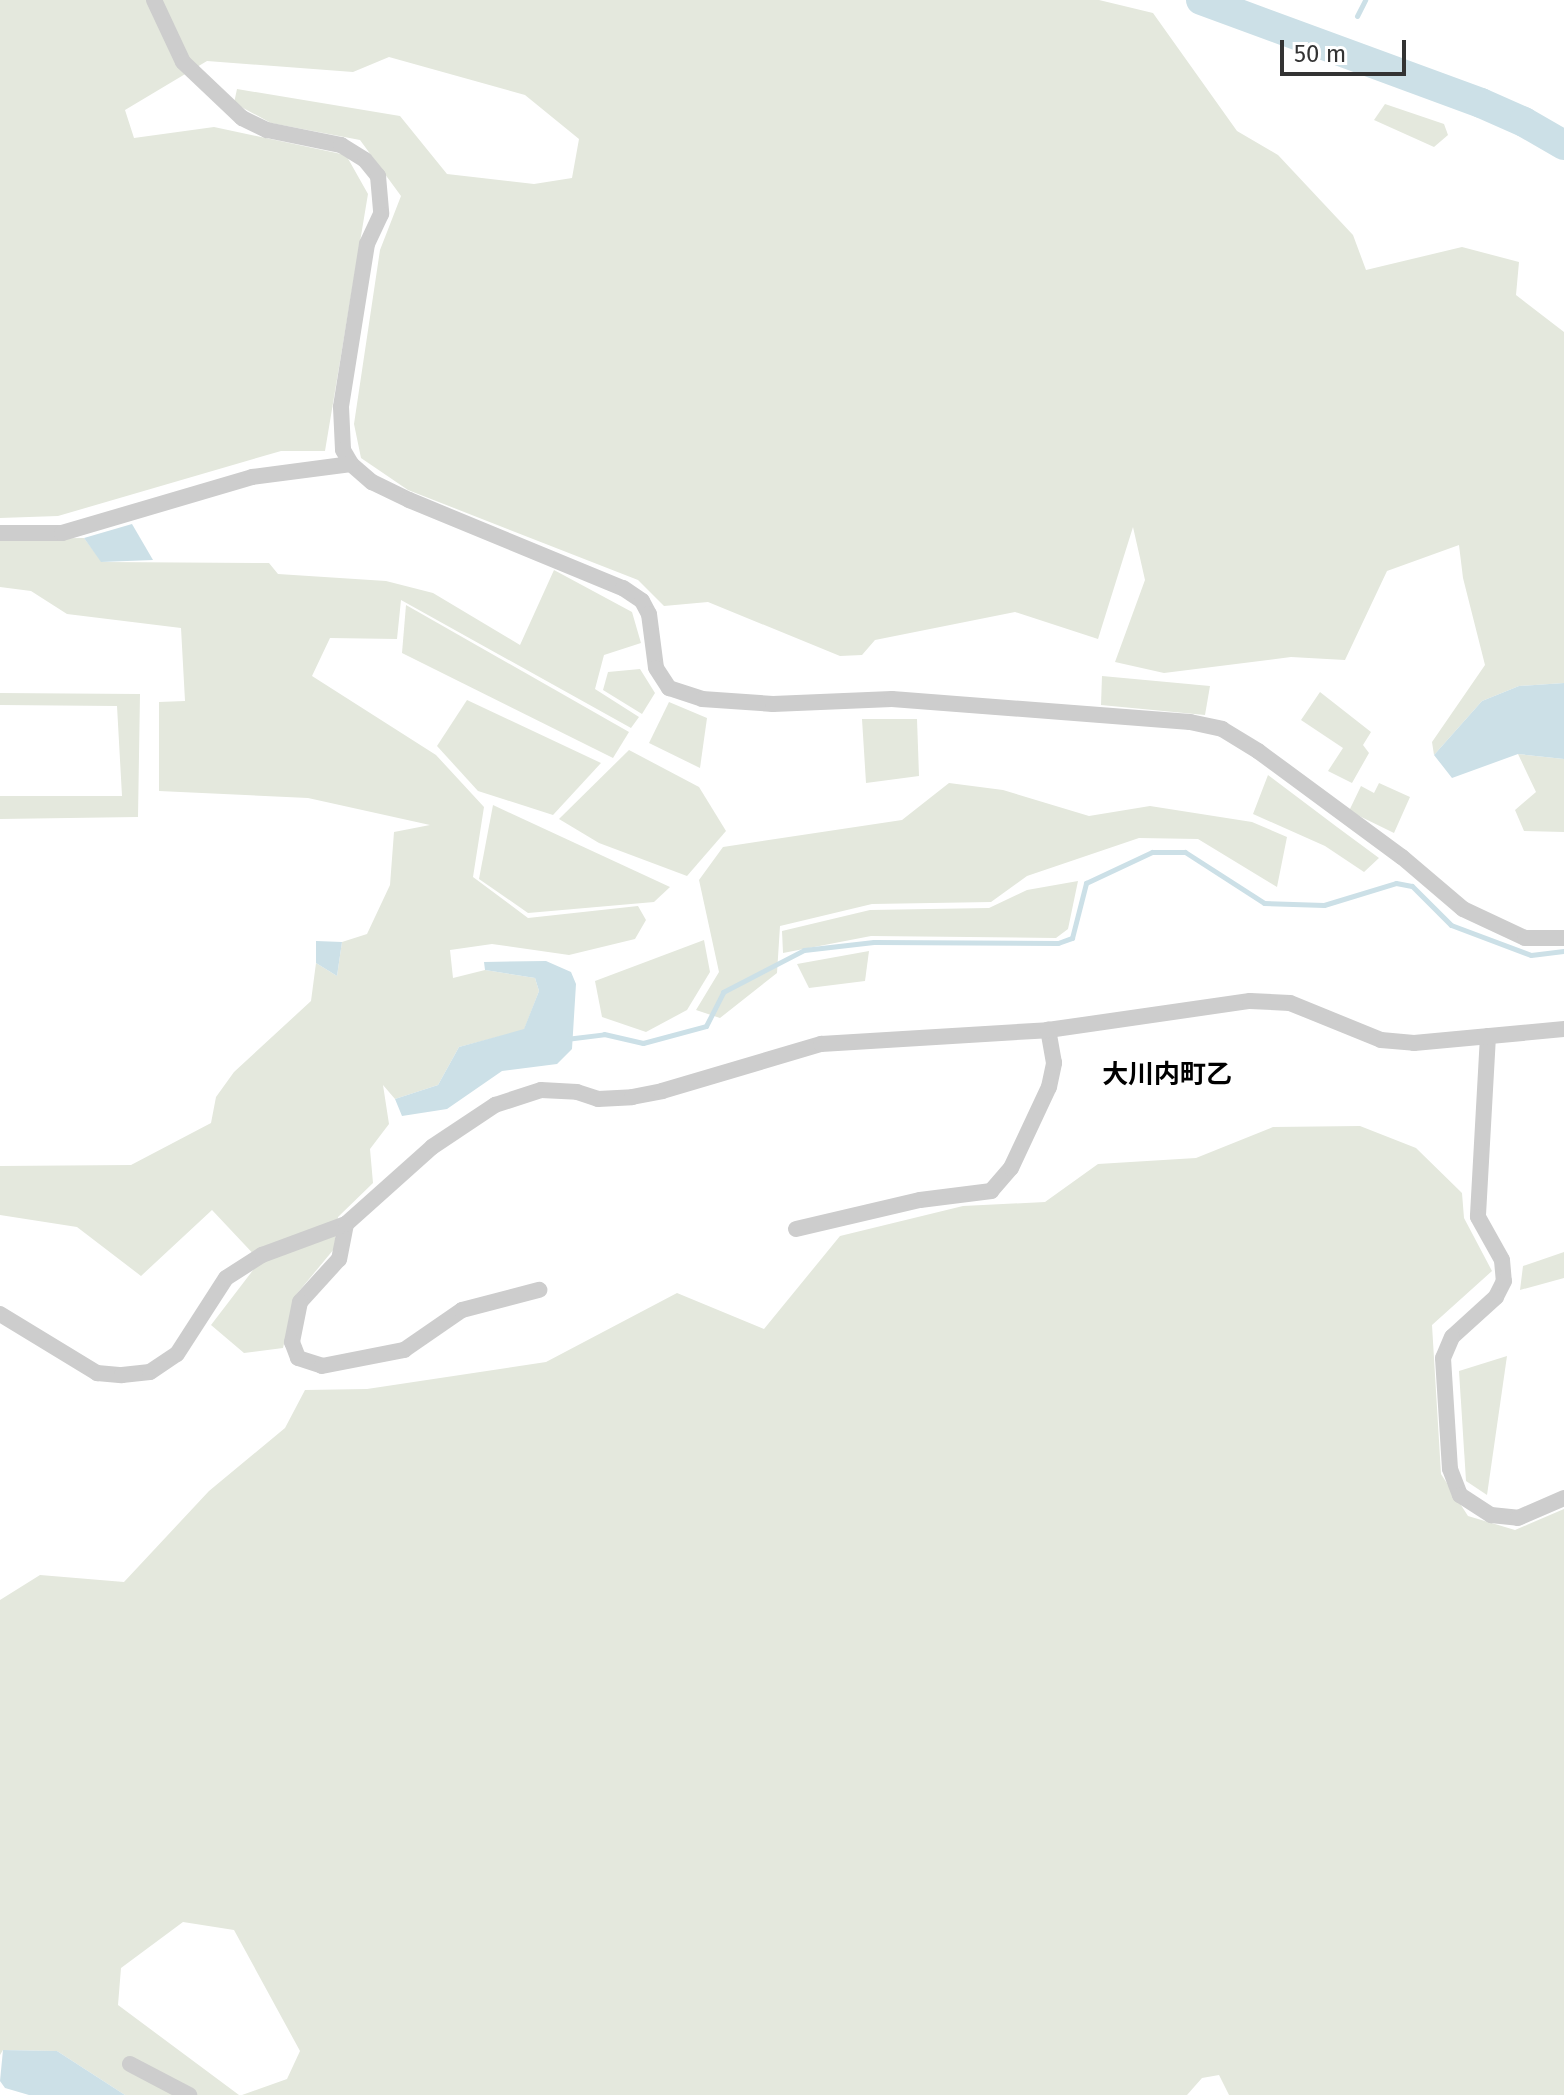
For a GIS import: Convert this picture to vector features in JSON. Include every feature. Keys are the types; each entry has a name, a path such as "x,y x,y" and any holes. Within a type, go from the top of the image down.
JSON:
{"street":[{"path":"154,0 183,62 242,118 267,130 341,145 365,160 378,176 381,214 367,244 341,407 343,450 351,464 372,482 409,500 623,588 642,601 649,614 656,668 669,688 702,699 773,704 892,699 1190,722 1222,729 1258,751 1402,857 1463,909 1525,938 1564,938"},
{"path":"0,533 62,533 252,477 351,464"},
{"path":"0,1314 97,1373 122,1375 150,1372 177,1354 226,1278 262,1255 346,1224 432,1147 495,1105 541,1090 577,1092 598,1099 632,1097 821,1044 1048,1030 1268,1000 1290,1003 1381,1040 1414,1043 1564,1029"},
{"path":"796,1229 920,1200 991,1191 1011,1168 1049,1087 1054,1063 1048,1030"},
{"path":"1488,1036 1478,1217 1502,1260 1504,1281 1496,1297 1452,1337 1443,1358 1450,1469 1460,1495 1491,1515 1518,1518 1564,1498"},
{"path":"346,1224 339,1259 300,1302 292,1342 298,1358 322,1366 404,1350 462,1310 539,1290"},
{"path":"130,2064 189,2095"}],"shaded area":[{"path":"0,0 1099,0 1153,13 1237,131 1278,155 1353,235 1366,270 1462,247 1519,262 1516,295 1564,332 1564,683 1519,686 1482,701 1434,755 1432,742 1485,665 1463,578 1459,545 1387,571 1345,660 1291,657 1164,673 1115,662 1145,580 1133,527 1098,639 1015,612 875,640 862,655 840,656 708,602 664,606 638,580 408,490 361,458 354,424 380,250 401,196 360,140 271,123 234,103 237,89 400,116 447,174 534,184 572,178 579,139 525,95 389,57 353,72 207,61 125,110 134,138 214,127 346,155 368,194 325,451 281,451 58,516 0,518"},
{"path":"1385,104 1444,124 1448,135 1434,147 1374,120"},
{"path":"132,524 153,560 101,562 84,538"},
{"path":"84,538 102,562 269,563 278,574 386,581 433,593 520,645 554,570 632,612 641,643 604,655 595,689 639,717 631,728 401,600 397,639 330,638 312,676 436,755 484,807 473,877 528,918 638,906 646,920 635,939 569,955 492,944 450,950 453,978 485,970 535,978 539,991 524,1030 459,1047 438,1085 395,1099 383,1085 389,1124 370,1149 373,1183 338,1217 334,1249 295,1296 283,1348 244,1353 211,1325 260,1261 212,1210 141,1276 77,1227 0,1215 0,1166 131,1165 211,1123 216,1097 234,1072 311,1001 316,963 337,976 342,942 367,934 390,885 394,832 430,825 308,798 159,791 159,702 185,701 181,628 67,614 31,591 0,587 0,539"},
{"path":"406,605 629,732 613,758 402,653"},
{"path":"640,669 655,693 642,714 603,690 608,672"},
{"path":"1102,676 1210,686 1205,715 1101,705"},
{"path":"1564,683 1564,759 1518,754 1452,778 1434,755 1482,701 1519,686"},
{"path":"1320,692 1371,732 1363,745 1369,753 1352,783 1328,771 1343,748 1301,720"},
{"path":"0,693 140,694 138,817 0,819 0,796 122,796 117,706 0,705"},
{"path":"467,700 601,763 553,815 478,791 437,746"},
{"path":"669,702 707,718 700,768 649,743"},
{"path":"862,719 917,719 919,776 866,783"},
{"path":"629,750 699,787 726,831 687,876 599,843 559,819"},
{"path":"1518,754 1564,759 1564,832 1524,831 1515,810 1536,792"},
{"path":"1268,775 1379,858 1364,872 1325,846 1253,814"},
{"path":"949,783 1003,790 1089,816 1150,806 1252,822 1287,837 1277,887 1198,839 1139,838 1027,876 991,902 872,904 780,926 777,973 720,1018 696,1010 719,972 699,880 723,847 902,820"},
{"path":"1379,783 1410,797 1394,833 1349,811 1361,786 1374,793"},
{"path":"493,805 670,887 654,902 528,913 479,879"},
{"path":"1078,881 1068,929 1056,938 871,936 783,953 782,931 870,910 989,908 1027,890"},
{"path":"704,940 710,972 687,1010 646,1032 602,1017 595,981"},
{"path":"316,941 342,942 337,976 316,963"},
{"path":"869,951 865,981 809,988 797,964"},
{"path":"546,961 571,972 576,984 572,1049 557,1064 502,1071 447,1109 402,1116 395,1099 438,1085 459,1047 524,1029 539,991 535,978 485,970 484,962"},
{"path":"1360,1126 1416,1148 1462,1193 1464,1218 1492,1271 1432,1325 1441,1474 1468,1516 1515,1530 1564,1509 1564,2095 1229,2095 1219,2075 1202,2078 1187,2095 242,2095 287,2079 300,2051 234,1930 183,1922 121,1968 118,2005 239,2095 125,2095 57,2051 3,2050 0,2055 0,1600 40,1575 124,1582 209,1491 285,1428 305,1390 367,1389 546,1362 677,1293 764,1329 840,1236 963,1206 1045,1202 1098,1164 1196,1158 1273,1127"},
{"path":"1564,1252 1564,1278 1520,1290 1523,1266"},
{"path":"1507,1356 1487,1495 1466,1481 1459,1371"},
{"path":"3,2050 57,2051 125,2095 29,2095 5,2088 0,2081"}],"waterway":[{"path":"1201,0 1481,103 1524,122 1564,145"},
{"path":"1357,16 1365,0"},
{"path":"566,1039 604,1034 643,1043 706,1026 723,992 804,950 874,942 1058,943 1072,938 1086,883 1152,852 1185,852 1264,903 1324,905 1396,883 1412,886 1451,925 1531,955 1564,951"}],"district":[{"name":"大川内町乙","path":"1167,1075"}]}
